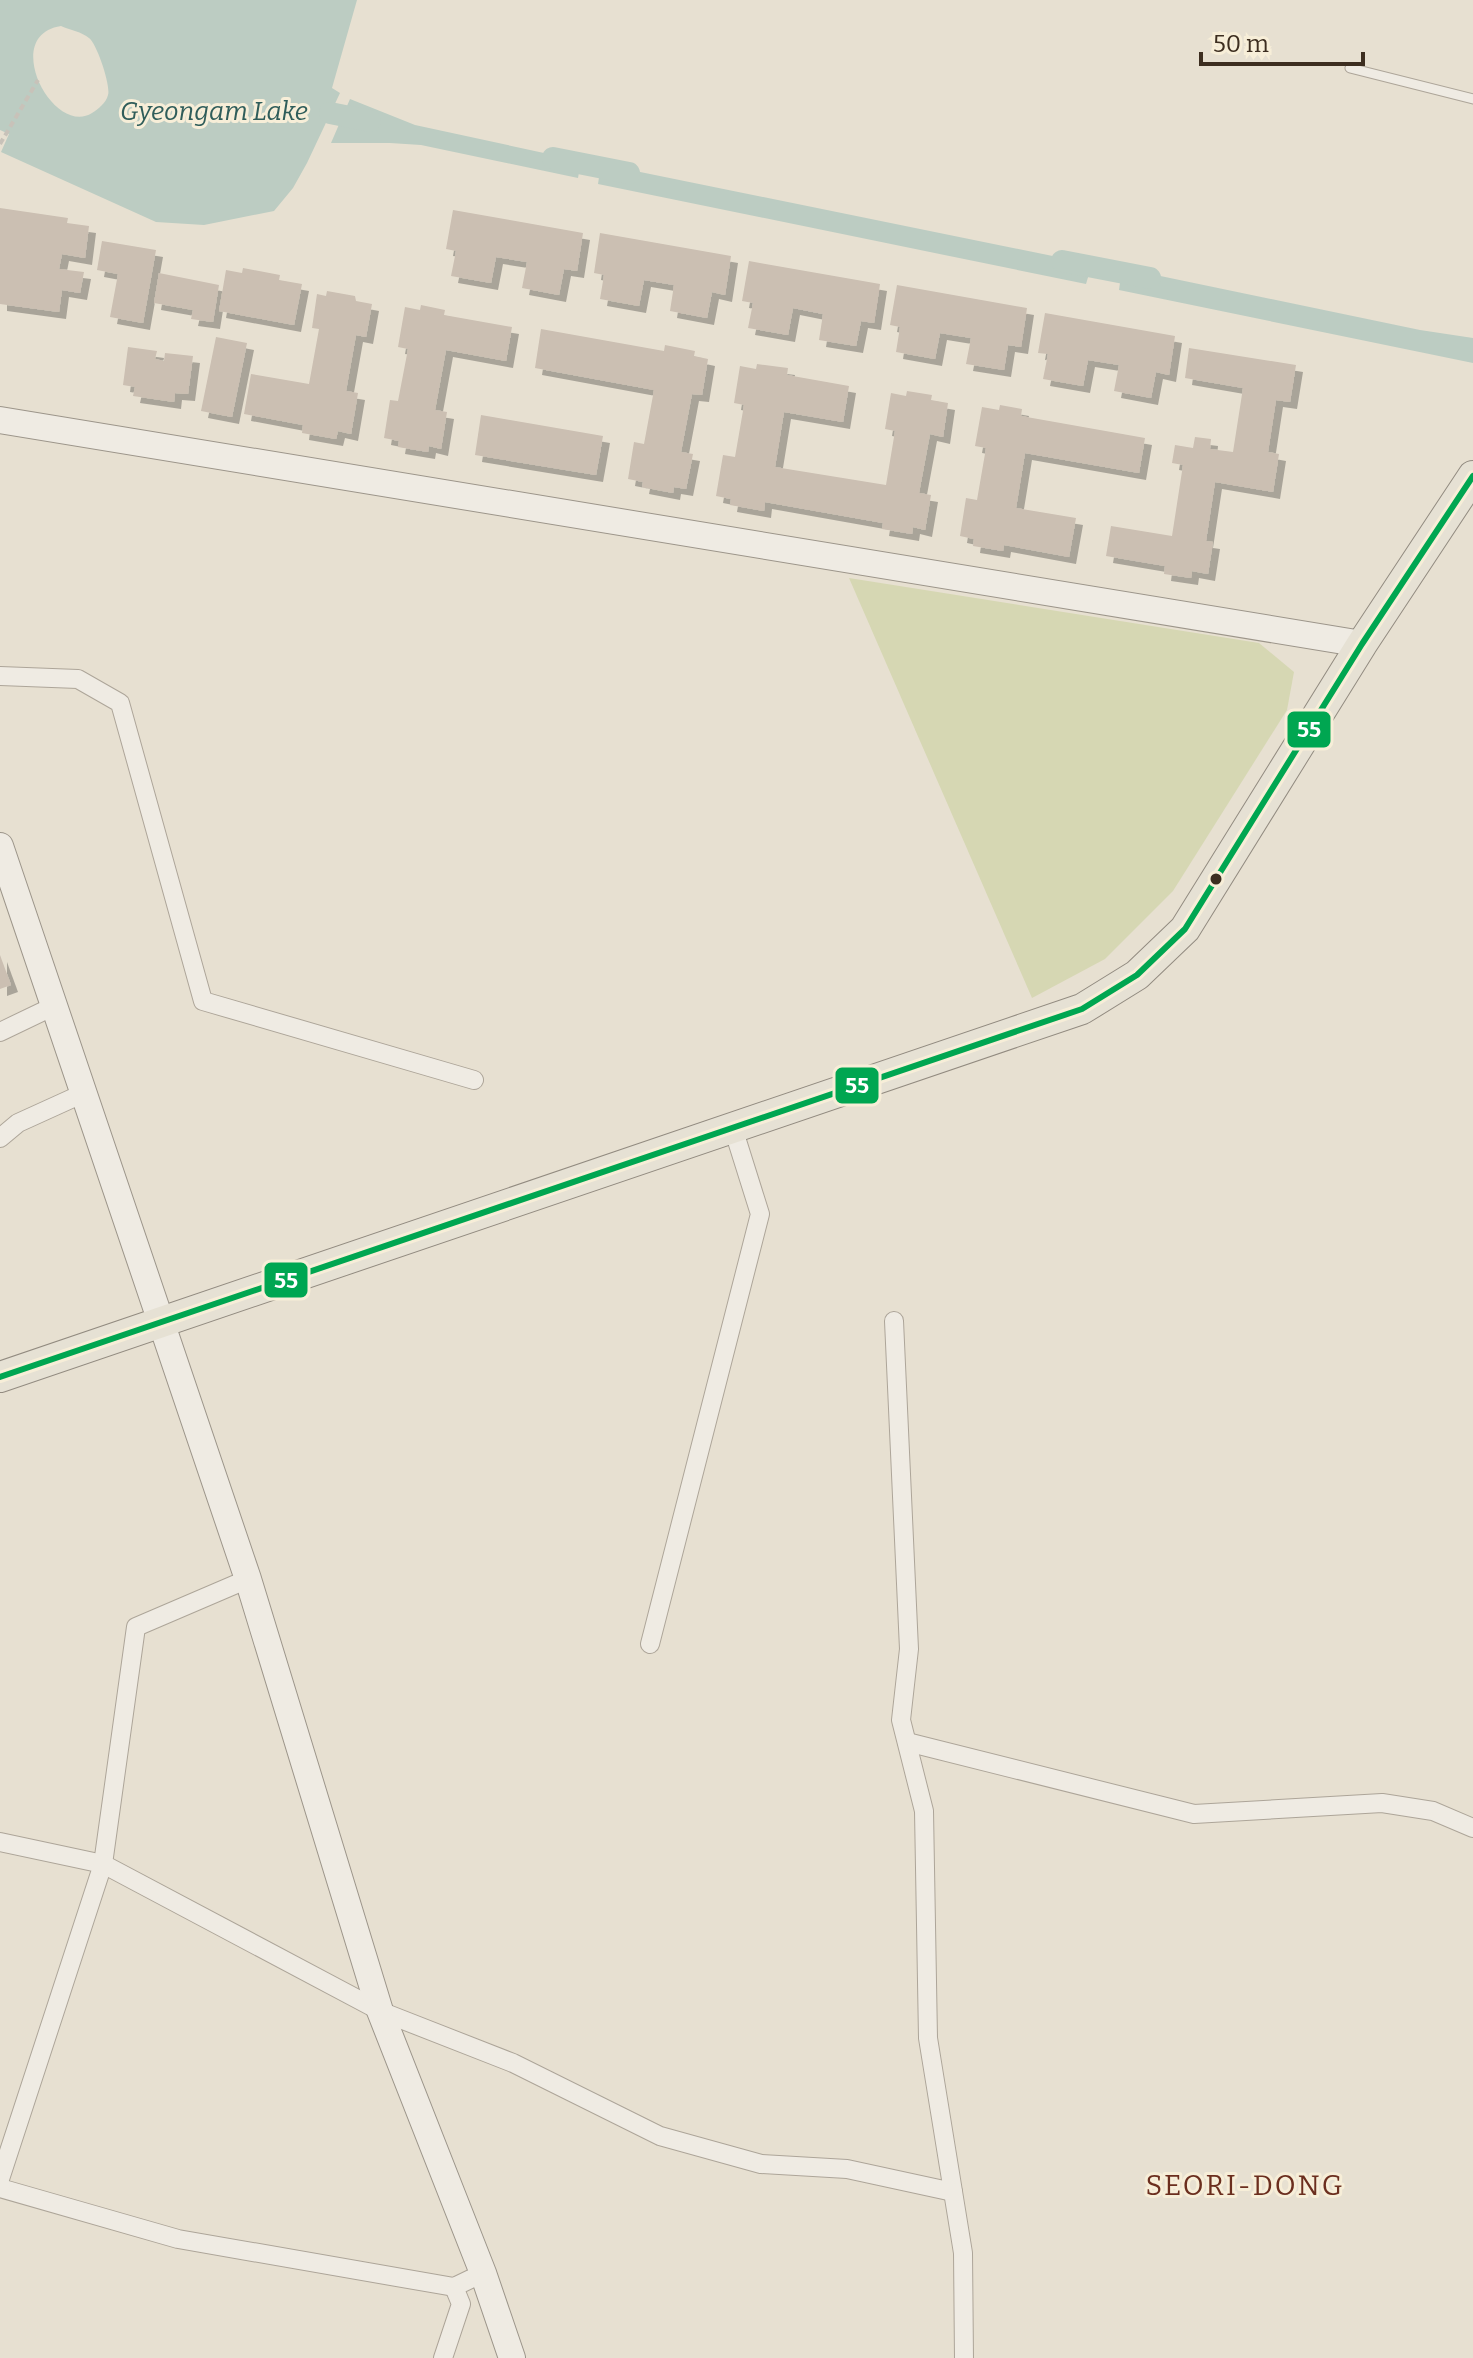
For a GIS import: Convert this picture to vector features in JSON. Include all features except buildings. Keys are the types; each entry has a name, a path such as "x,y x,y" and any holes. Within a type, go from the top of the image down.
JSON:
{"main road":[{"path":"0,1377 1082,1009 1137,975 1185,929 1362,644 1473,476"}],"street":[{"path":"0,420 1362,644"},
{"path":"0,676 78,679 120,703 203,1001 474,1080"},
{"path":"0,846 248,1579 380,2011 483,2273 512,2358"},
{"path":"0,1032 54,1006"},
{"path":"0,1138 18,1123 84,1093"},
{"path":"650,1644 760,1214 733,1128"},
{"path":"894,1321 909,1649 901,1720 924,1811 928,2038 963,2253 964,2358"},
{"path":"0,2179 103,1864 136,1627 248,1579"},
{"path":"907,1742 1194,1814 1382,1803 1433,1811 1473,1828"},
{"path":"0,1842 103,1864 380,2011 513,2063 660,2136 761,2164 847,2169 953,2192"},
{"path":"0,2188 178,2239 454,2287 483,2273"},
{"path":"443,2358 461,2304 454,2287"}],"lane":[{"path":"1350,68 1473,99"}],"path":[{"path":"0,144 38,80"}],"green space":[{"path":"849,578 1259,643 1294,672 1287,710 1173,891 1105,959 1032,998"}],"water":[{"name":"Gyeongam Lake","path":"0,0 357,0 332,88 340,93 307,163 293,188 274,211 204,225 156,222 1,152 9,134 0,130","holes":["61,26 89,38 99,56 107,83 108,95 104,103 92,113 77,117 62,111 49,98 39,82 34,64 35,47 43,33"]},
{"path":"350,99 415,125 581,161 578,178 421,145 331,143"},
{"path":"601,164 1092,264 1086,284 598,184"},
{"path":"1122,268 1420,330 1473,338 1473,363 1119,290"}],"waterway":[{"path":"330,113 370,121"},
{"path":"553,158 629,173"},
{"path":"1062,261 1150,278"}],"transit line":[{"name":"55","path":"0,1377 1082,1009 1137,975 1185,929 1362,644 1473,476"}],"district":[{"name":"SEORI-DONG","path":"1245,2185"}]}
